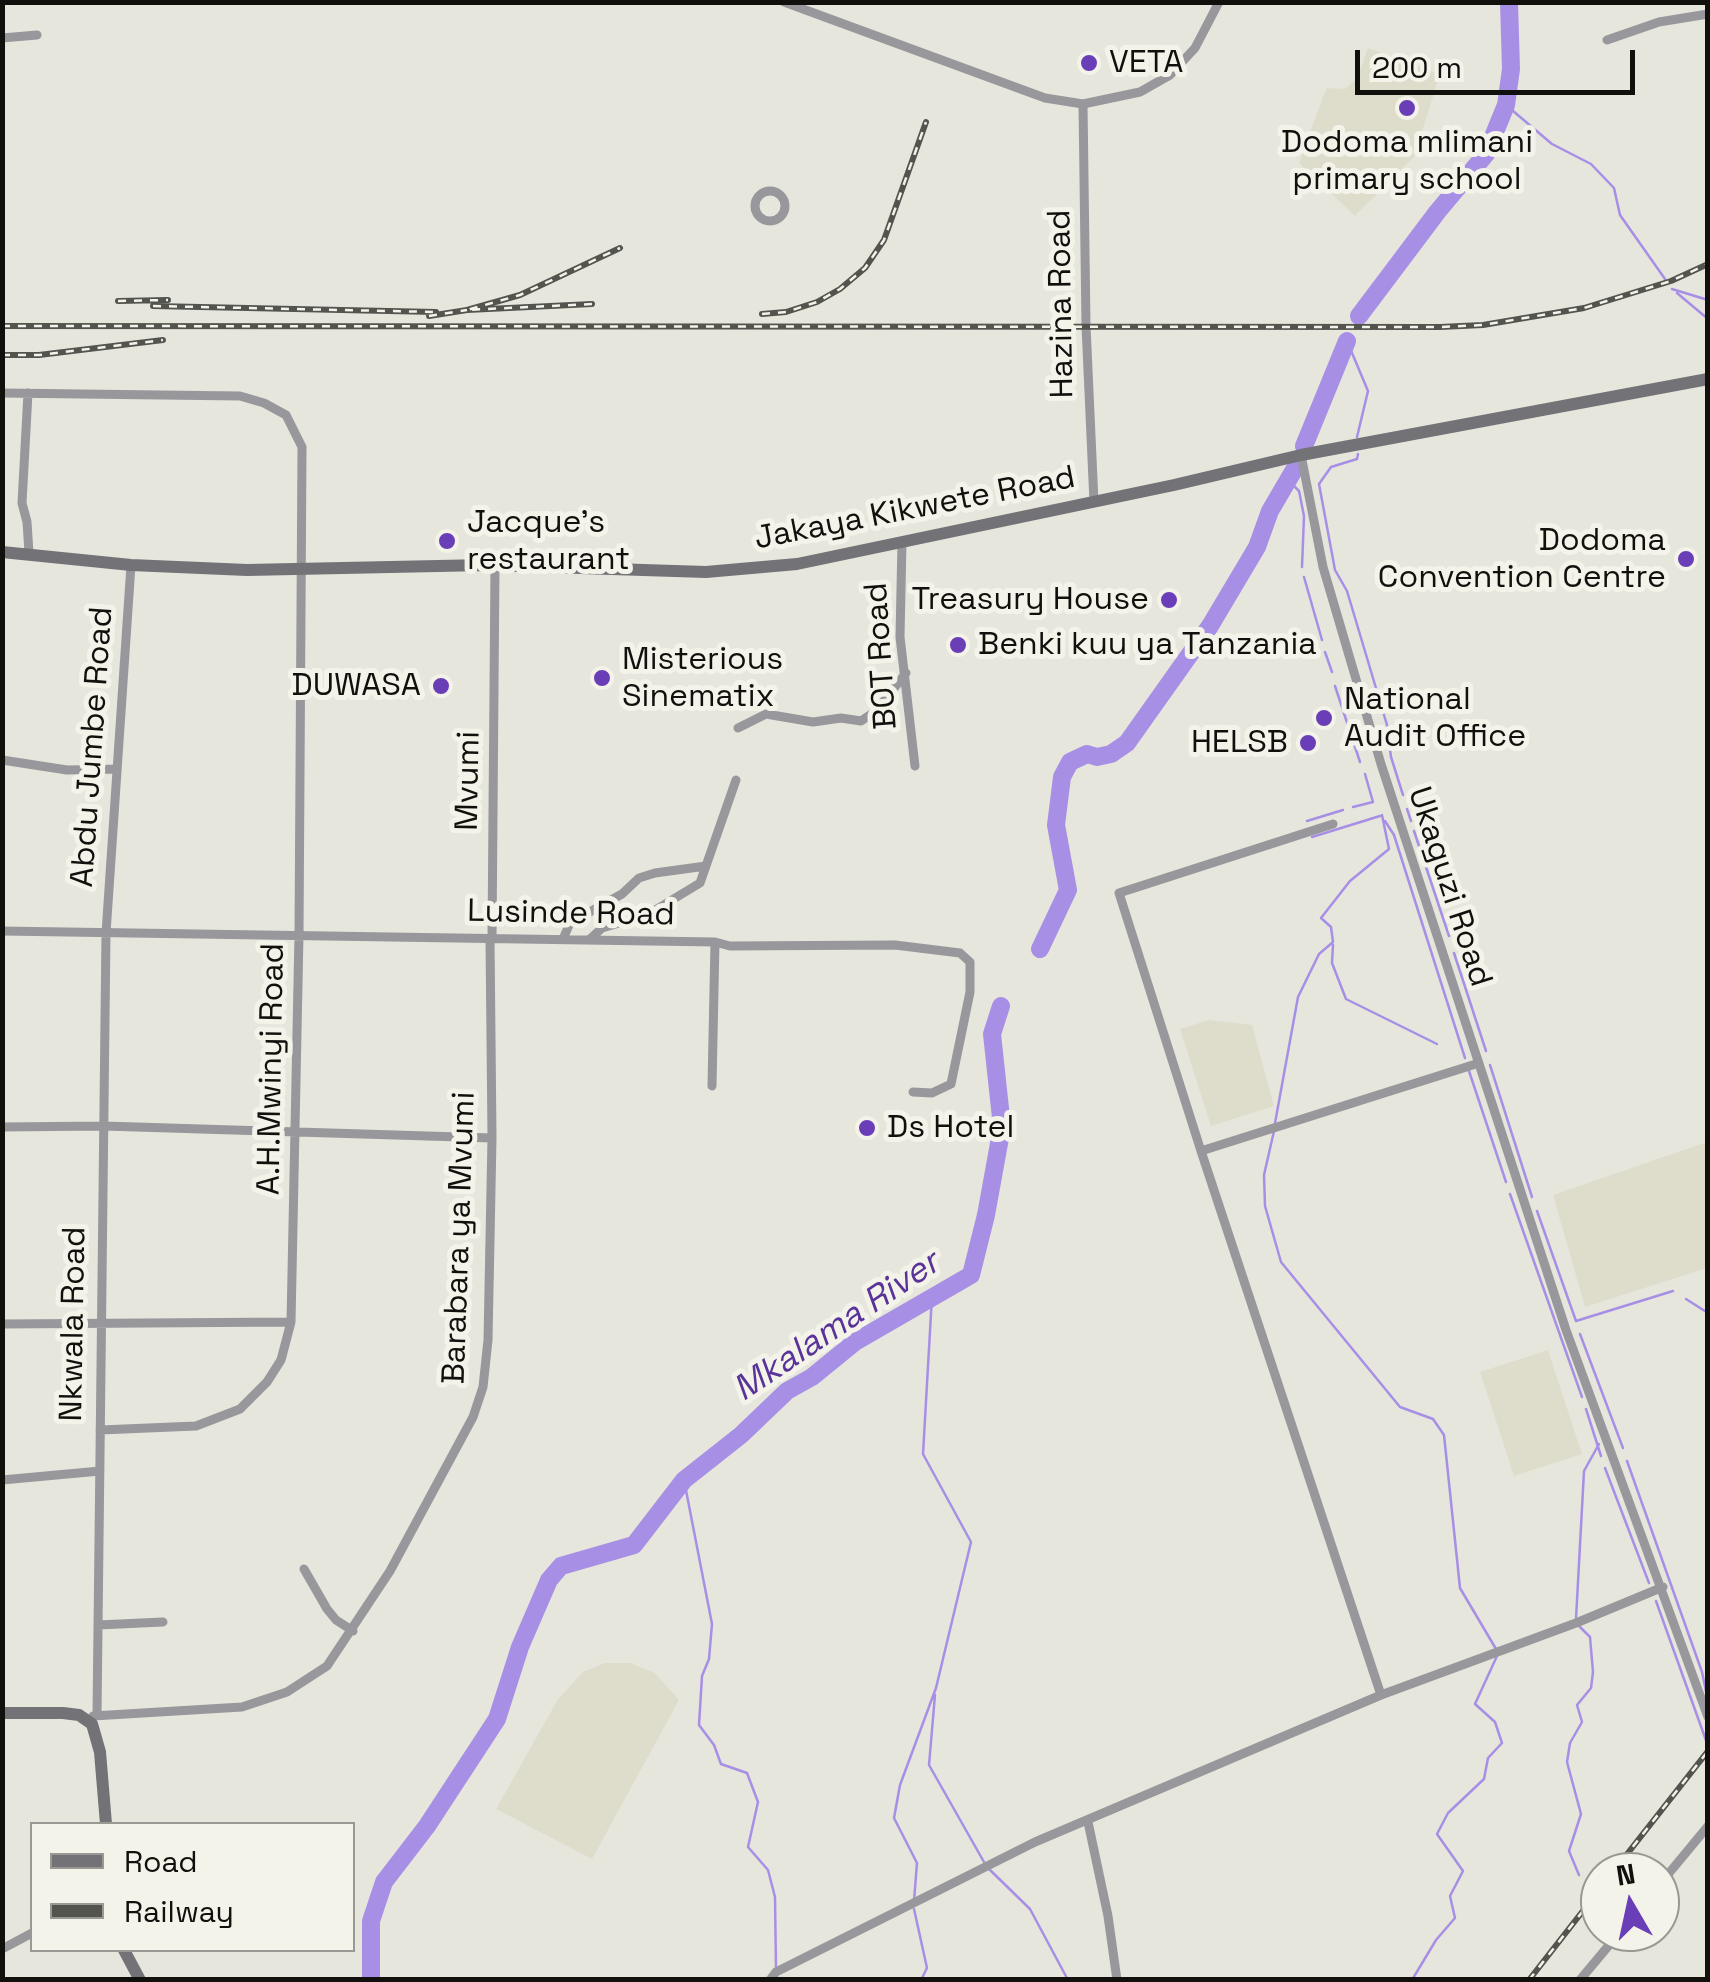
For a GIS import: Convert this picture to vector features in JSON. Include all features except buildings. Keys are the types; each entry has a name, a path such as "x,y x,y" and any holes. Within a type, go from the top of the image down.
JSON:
{"main road":[{"name":"Jakaya Kikwete Road","path":"2,552 130,564 300,570 496,566 706,572 797,564 1301,455 1708,379"},
{"path":"2,1713 63,1712 91,1719"},
{"name":"Nkwala Road","path":"91,1719 100,1752 106,1822"},
{"path":"125,1952 140,1980"}],"street":[{"path":"784,2 1046,98 1083,104 1140,92 1170,75 1195,48 1218,2"},
{"path":"1607,40 1659,22 1708,14"},
{"path":"2,38 37,35"},
{"name":"Hazina Road","path":"1083,104 1086,326 1094,502"},
{"name":"A.H.Mwinyi Road","path":"2,393 240,396 286,415 302,447 299,935 291,1322 281,1360 267,1382 240,1409 196,1426 100,1430"},
{"path":"28,394 22,503 28,553"},
{"name":"Ukaguzi Road","path":"1301,455 1323,567 1344,642 1478,1063 1566,1330 1708,1717"},
{"name":"BOT Road","path":"902,542 900,637 915,766"},
{"name":"Abdu Jumbe Road","path":"106,932 130,564"},
{"name":"Mvumi","path":"491,938 496,566"},
{"path":"738,728 766,714 813,722 841,718 861,721 876,710 906,673"},
{"path":"2,760 68,770 117,768"},
{"path":"588,940 602,928 646,915 695,888 736,780"},
{"path":"1334,824 1119,892 1381,1695"},
{"path":"564,939 570,923 622,894 638,878 706,866"},
{"name":"Lusinde Road","path":"2,931 715,942 730,946 895,945 960,953 970,962 970,992 951,1084 932,1093 913,1092"},
{"name":"Nkwala Road","path":"91,1719 98,1625 106,932"},
{"name":"Barabara ya Mvumi","path":"91,1719 242,1707 287,1692 327,1666 353,1631 473,1417 483,1387 488,1340 491,938"},
{"path":"712,1086 715,942"},
{"path":"1201,1151 1478,1063"},
{"path":"2,1127 104,1126 492,1138"},
{"path":"2,1324 291,1322"},
{"path":"2,1480 100,1471"},
{"path":"304,1569 326,1610 353,1631"},
{"path":"770,1980 776,1972 1035,1842 1381,1695 1663,1587"},
{"path":"98,1625 163,1622"},
{"path":"1088,1822 1108,1916 1116,1980"},
{"path":"1680,1860 1708,1826"},
{"path":"2,1948 30,1934"},
{"path":"1580,1980 1603,1952"}],"shaded area":[{"path":"1368,48 1440,74 1414,157 1355,216 1299,163 1327,88 1345,89 1357,78"},
{"path":"1209,1020 1252,1025 1274,1106 1211,1126 1180,1029"},
{"path":"1707,1142 1707,1268 1585,1307 1553,1195"},
{"path":"1548,1350 1582,1454 1514,1476 1480,1372"},
{"path":"605,1663 630,1663 655,1673 679,1700 592,1859 496,1809 558,1699 583,1672"}],"waterway":[{"name":"Mkalama River","path":"1359,316 1486,154 1506,105 1511,69 1509,2"},
{"path":"1506,105 1552,144 1591,164 1614,188 1620,215 1665,279"},
{"path":"1672,289 1708,300"},
{"path":"1677,293 1708,319"},
{"path":"1347,341 1368,391 1357,437"},
{"name":"Mkalama River","path":"1304,446 1347,341"},
{"path":"1358,454 1357,459 1331,467 1319,484 1335,570 1347,591 1387,725 1391,757 1403,795"},
{"name":"Mkalama River","path":"1040,949 1068,890 1056,825 1062,777 1070,762 1087,754 1111,754 1127,743 1210,626 1257,547 1270,511 1294,470"},
{"path":"1287,479 1299,491 1304,516 1302,567"},
{"path":"1304,577 1322,640"},
{"path":"1325,652 1332,672"},
{"path":"1335,686 1360,762"},
{"path":"1353,807 1373,802 1365,774"},
{"path":"1407,809 1411,821"},
{"path":"1307,821 1343,810"},
{"path":"1275,1123 1298,997 1319,954 1333,942 1331,927 1321,918 1350,881 1389,849 1382,815"},
{"path":"1312,837 1380,816"},
{"path":"1385,821 1394,835 1465,1058"},
{"path":"1414,831 1449,936"},
{"path":"1333,945 1332,963 1346,999 1437,1044"},
{"path":"1454,953 1486,1051"},
{"name":"Mkalama River","path":"371,1980 371,1921 384,1882 427,1826 497,1719 520,1647 549,1580 561,1566 634,1545 684,1480 741,1435 787,1391 812,1377 855,1342 971,1275 1002,1127 992,1034 1001,1006"},
{"path":"1490,1065 1532,1197"},
{"path":"1469,1071 1506,1182"},
{"path":"1274,1131 1264,1175 1265,1206 1281,1262 1400,1407 1433,1419 1444,1435 1460,1588 1496,1649"},
{"path":"1510,1194 1582,1397"},
{"path":"1537,1211 1576,1321 1673,1291"},
{"path":"914,1901 917,1863 894,1818 900,1785 936,1688 971,1542 923,1454 932,1296"},
{"path":"1686,1299 1708,1313"},
{"path":"1580,1334 1623,1448"},
{"path":"1586,1409 1601,1456"},
{"path":"1576,1619 1584,1471 1599,1444"},
{"path":"1627,1461 1702,1672 1708,1701"},
{"path":"1605,1468 1649,1583"},
{"path":"684,1480 712,1624 709,1659 702,1676 699,1725 714,1745 721,1764 747,1773 758,1802 748,1847 768,1870 775,1897 776,1970"},
{"path":"1656,1601 1708,1746"},
{"path":"1579,1626 1590,1637 1593,1672 1591,1688 1577,1705 1582,1722 1570,1743 1567,1762 1581,1814 1569,1851 1579,1875"},
{"path":"1412,1980 1436,1940 1455,1918 1450,1896 1463,1871 1437,1834 1448,1813 1484,1779 1488,1758 1502,1743 1495,1722 1475,1704 1497,1656"},
{"path":"935,1695 929,1765 984,1862"},
{"path":"988,1868 1030,1909 1068,1980"},
{"path":"914,1909 927,1968 921,1980"}],"railway":[{"path":"762,314 786,312 817,302 865,268 884,240 926,122"},
{"path":"592,304 467,310 520,295 620,248"},
{"path":"2,326 1440,327 1483,325 1584,308 1671,281 1708,264"},
{"path":"118,301 168,300"},
{"path":"153,306 436,312"},
{"path":"429,316 467,310"},
{"path":"2,355 39,355 163,340"},
{"path":"1629,1852 1708,1751"},
{"path":"1529,1980 1580,1915"}],"place":[{"name":"VETA","path":"1089,63"},
{"name":"Dodoma mlimani primary school","path":"1407,108"},
{"name":"Jacque's restaurant","path":"447,541"},
{"name":"Dodoma Convention Centre","path":"1686,559"},
{"name":"Treasury House","path":"1169,600"},
{"name":"Benki kuu ya Tanzania","path":"958,645"},
{"name":"Misterious Sinematix","path":"602,678"},
{"name":"DUWASA","path":"441,686"},
{"name":"National Audit Office","path":"1324,718"},
{"name":"HELSB","path":"1308,743"},
{"name":"Ds Hotel","path":"867,1128"}]}
